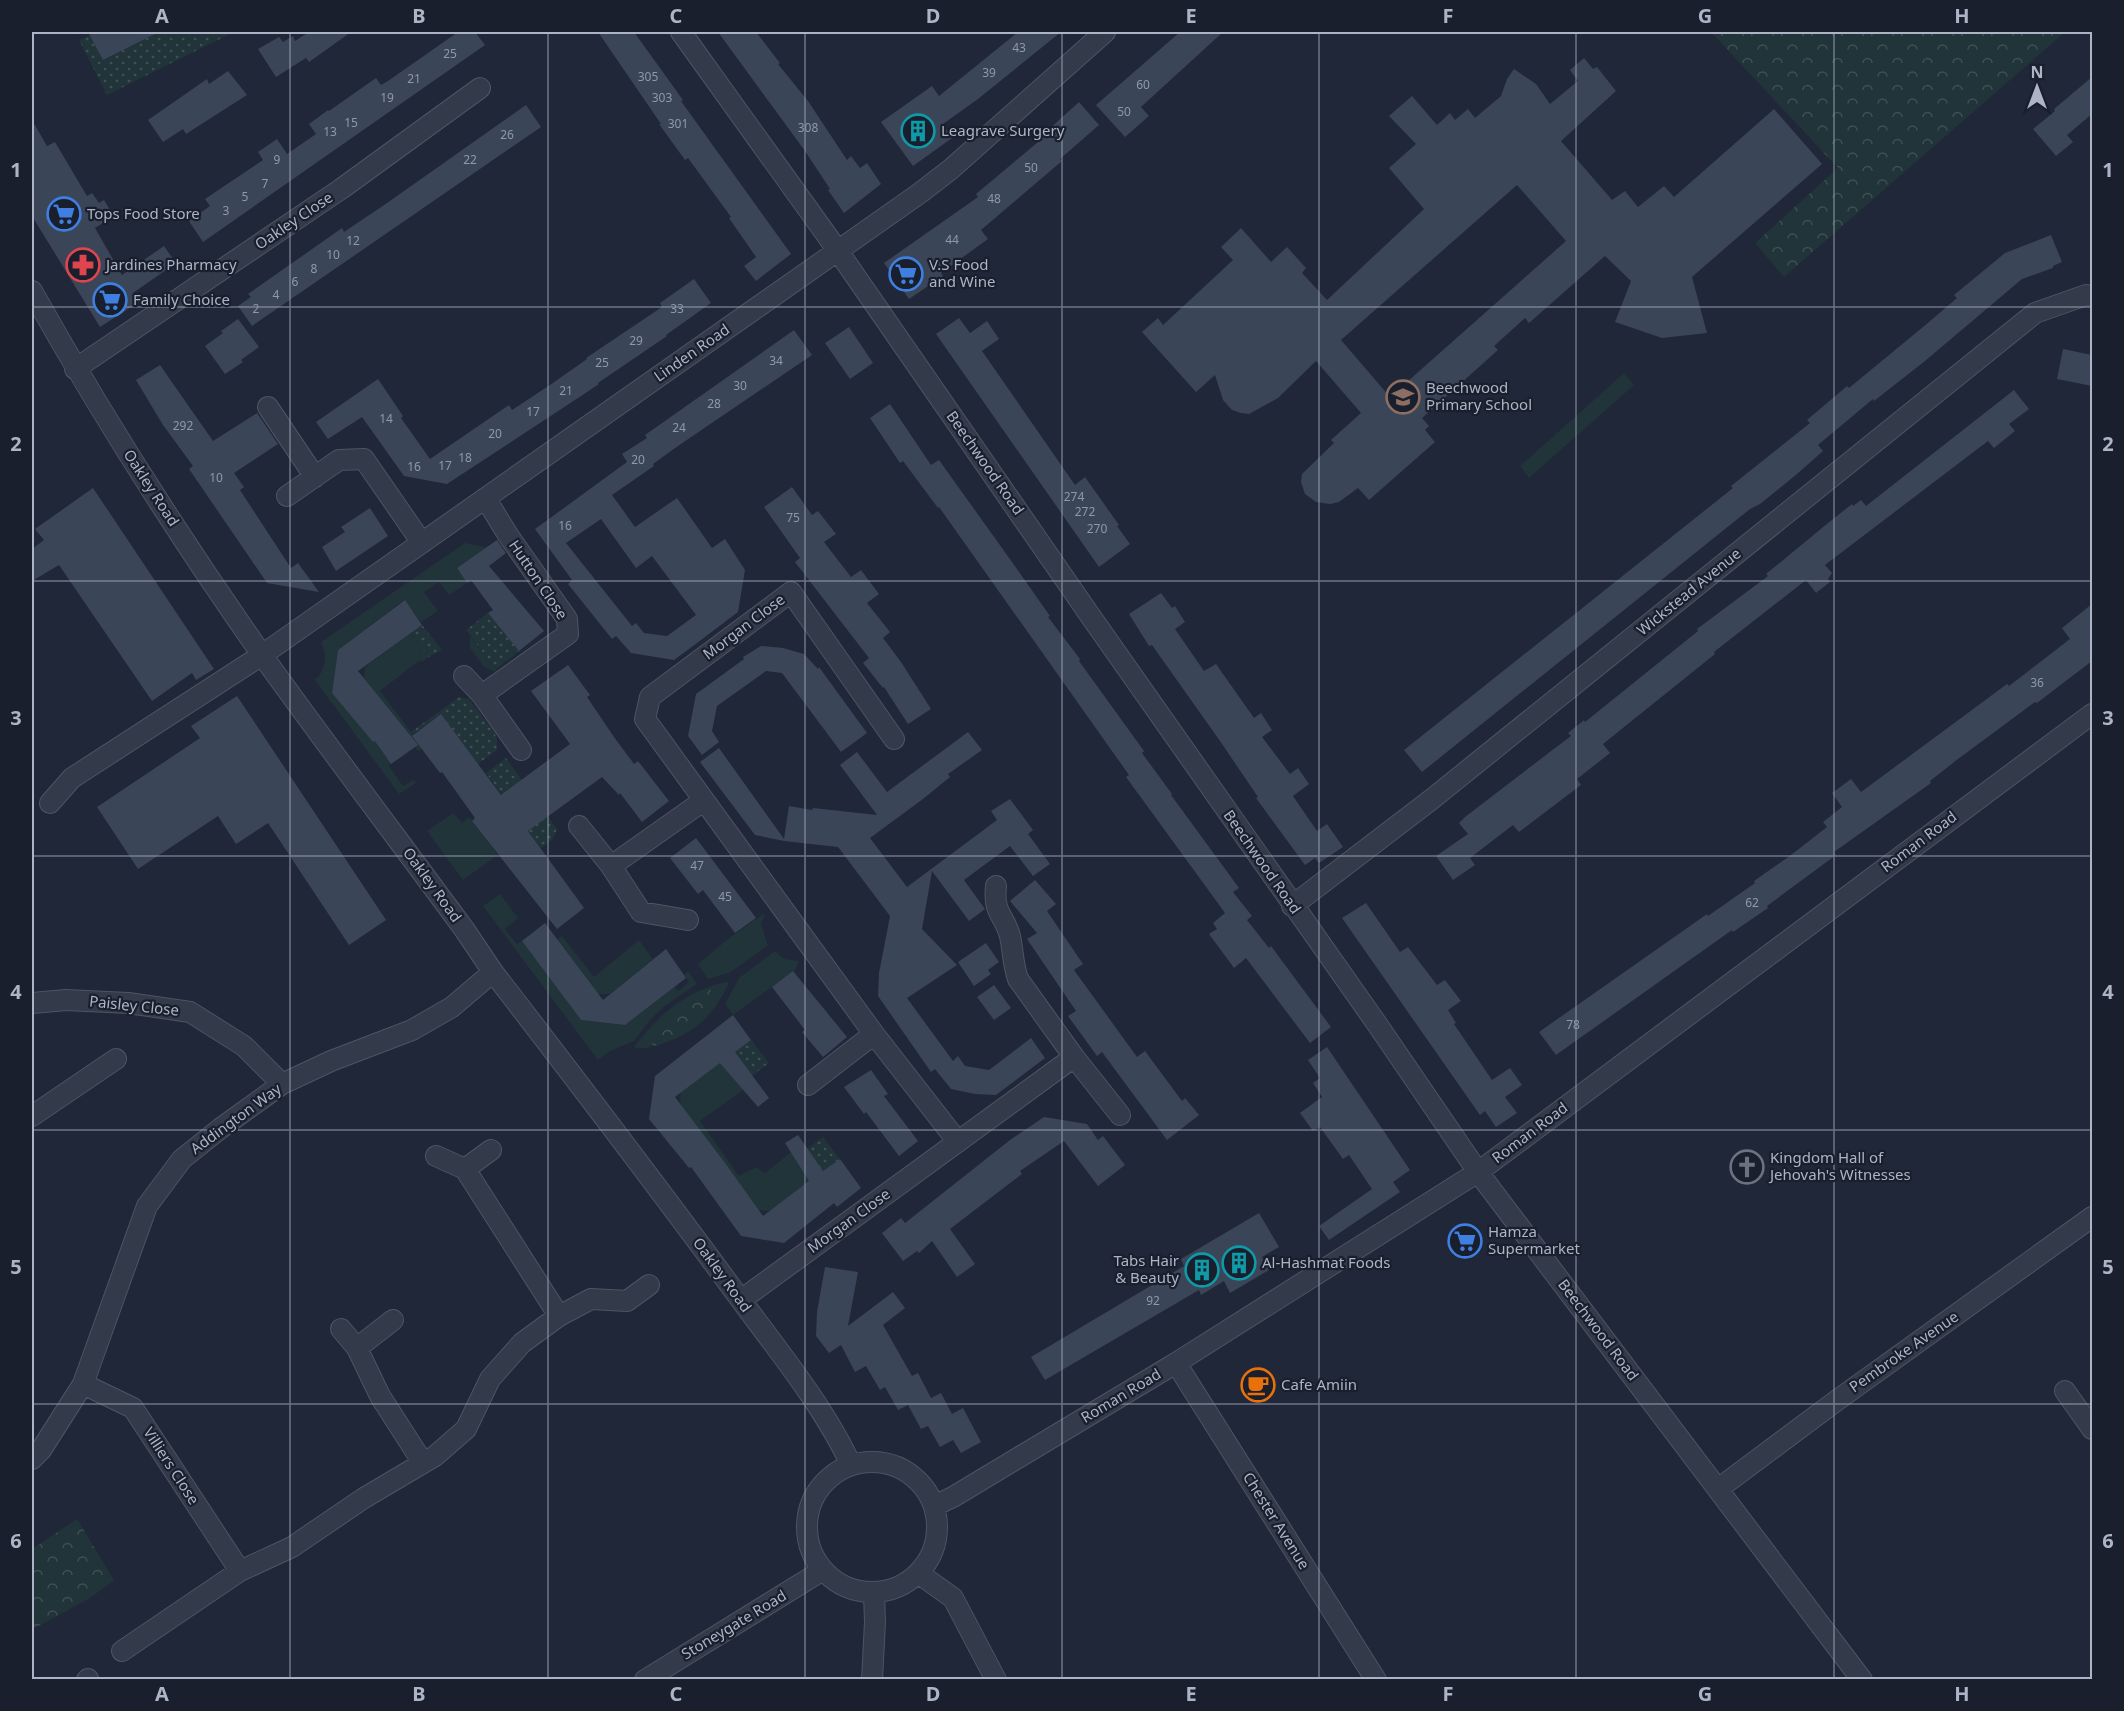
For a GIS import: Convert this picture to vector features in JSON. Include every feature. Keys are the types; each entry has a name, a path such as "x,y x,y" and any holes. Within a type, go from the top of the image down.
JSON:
{"street":[{"name":"Beechwood Road","path":"681,32 838,251 1478,1172 1862,1680"},
{"name":"Linden Road","path":"50,803 72,778 262,655 838,251 951,169 1105,32"},
{"name":"Oakley Close","path":"75,369 341,189 480,88"},
{"name":"Oakley Road","path":"32,291 75,369 119,440 262,655 464,929 493,972 741,1300 820,1410 840,1441 851,1465"},
{"name":"Wickstead Avenue","path":"1292,906 1432,799 2034,313 2086,295 2092,296"},
{"path":"268,407 315,477"},
{"path":"287,496 339,460 364,459 422,543"},
{"name":"Hutton Close","path":"482,695 567,634 567,619 508,535 486,498"},
{"name":"Morgan Close","path":"894,739 791,592 650,697 645,719 874,1034 958,1142"},
{"path":"464,676 482,695 521,750"},
{"name":"Roman Road","path":"936,1505 1176,1363 1478,1172 2092,714"},
{"path":"611,866 703,801"},
{"path":"579,826 611,866 641,912 688,920"},
{"path":"996,886 995,903 1009,933 1014,968 1018,979 1074,1057 1120,1115"},
{"name":"Addington Way","path":"32,1459 41,1450 83,1384 147,1206 182,1159 220,1128 282,1084 331,1061 412,1030 452,1007 493,972"},
{"name":"Paisley Close","path":"32,1003 66,1000 128,1003 190,1012 244,1046 282,1084"},
{"path":"808,1085 874,1034"},
{"name":"Morgan Close","path":"741,1300 1074,1057"},
{"path":"32,1116 116,1059"},
{"path":"465,1170 491,1150"},
{"path":"436,1156 465,1170 559,1316"},
{"name":"Pembroke Avenue","path":"1718,1489 2092,1217"},
{"path":"122,1651 240,1571 292,1547 364,1498 435,1456 466,1429 490,1379 522,1343 559,1316 591,1299 627,1301 649,1286"},
{"path":"357,1348 393,1320"},
{"path":"341,1329 357,1348 380,1396 423,1462"},
{"name":"Chester Avenue","path":"1176,1363 1376,1680"},
{"name":"Villiers Close","path":"83,1384 133,1408 240,1571"},
{"path":"2065,1391 2092,1429"},
{"path":"871,1462 891,1464 910,1473 936,1505 936,1542 929,1559 918,1574 905,1584 890,1590 874,1593 855,1590 837,1582 823,1570 812,1552 807,1532 809,1510 818,1491 832,1475 851,1465 871,1462"},
{"name":"Stoneygate Road","path":"645,1680 823,1570"},
{"path":"918,1574 953,1598 996,1680"},
{"path":"872,1680 874,1593"}],"green space":[{"path":"152,32 234,32 107,95 79,40 90,35 103,60 153,35"},
{"path":"1711,32 2065,32 1784,277 1755,243 1838,168"},
{"path":"1624,373 1634,385 1529,478 1520,466"},
{"path":"465,543 484,547 494,553 484,550 457,568 467,583 449,595 439,582 424,592 438,611 421,622 404,600 338,650 332,693 364,678 365,667 411,632 428,657 422,662 420,660 380,691 423,748 418,751 406,735 379,747 403,786 414,780 416,783 399,794 315,680 325,662 325,652 321,642"},
{"path":"488,613 519,651 496,669 466,630"},
{"path":"422,625 442,650 428,657 411,632"},
{"path":"470,636 496,672 484,667 470,648"},
{"path":"459,697 469,699 497,739 497,750 478,764 441,714 413,734 411,732"},
{"path":"506,758 557,829 553,839 541,848 486,773"},
{"path":"453,813 462,823 469,817 498,855 463,880 427,831"},
{"path":"500,894 518,918 505,929 517,944 522,941 534,957 562,936 594,977 639,940 653,959 610,994 598,994 564,948 540,965 581,1020 625,1025 674,987 678,991 689,982 684,975 688,971 697,984 666,1005 651,1019 634,1041 610,1051 598,1060 483,906"},
{"path":"765,913 761,925 768,945 731,972 708,979 698,964 729,938"},
{"path":"775,951 784,959 799,961 795,970 733,1015 725,1004 739,978"},
{"path":"726,982 728,985 722,997 700,1024 670,1041 643,1048 634,1047 653,1024 674,1006 699,991"},
{"path":"710,989 714,997 699,1023 684,1034 655,1046 649,1042 647,1036 668,1014"},
{"path":"751,1040 769,1063 748,1079 726,1058"},
{"path":"726,1058 743,1090 700,1121 739,1176 756,1167 765,1173 791,1152 793,1155 806,1146 807,1148 801,1153 815,1177 770,1211 758,1210 680,1104 681,1092"},
{"path":"823,1137 840,1159 815,1177 801,1153"},
{"path":"77,1519 114,1580 90,1598 35,1628 32,1623 32,1549"}],"building":[{"path":"88,32 159,32 103,60"},
{"path":"309,32 351,32 309,62 306,58 276,77 258,49 279,37 283,42 293,36 295,41"},
{"path":"458,32 475,32 485,45 203,242 189,221 210,206 205,199 263,160 258,152 277,139 287,154 316,134 309,124 328,110 376,78 381,85 388,81"},
{"path":"598,32 634,32 791,254 756,281 744,266 756,257 729,218 731,217 688,158 685,160 659,124 661,124"},
{"path":"718,32 756,32 808,101 847,160 851,156 860,168 867,163 881,184 844,213 805,151"},
{"path":"1018,32 1061,32 978,99 943,124 952,138 913,166 881,122 932,86 939,96"},
{"path":"1180,32 1223,32 1141,107 1149,116 1125,137 1096,105"},
{"path":"1584,58 1593,69 1597,67 1616,91 1561,141 1612,200 1625,191 1638,207 1664,186 1674,197 1774,109 1822,164 1692,277 1707,333 1662,338 1615,322 1631,281 1605,256 1529,323 1525,318 1494,346 1498,350 1422,418 1429,426 1425,430 1435,442 1369,500 1358,488 1339,502 1330,504 1316,502 1305,494 1301,482 1302,474 1334,443 1331,440 1361,413 1316,361 1278,398 1249,414 1241,413 1232,410 1223,400 1215,375 1196,392 1142,332 1158,318 1163,325 1233,260 1221,247 1241,228 1271,262 1287,247 1306,268 1302,273 1327,300 1424,209 1389,168 1416,144 1389,116 1412,96 1437,125 1450,113 1455,120 1468,109 1475,118 1501,96 1507,79 1514,69 1536,84 1550,104 1578,81 1570,70","holes":["1517,185 1566,241 1390,397 1341,340"]},
{"path":"228,71 247,95 186,134 183,129 163,142 148,120 207,79 209,84"},
{"path":"2092,77 2092,114 2067,135 2073,142 2056,156 2033,129"},
{"path":"1079,102 1099,125 1060,159 1062,161 981,230 988,239 941,273 943,276 909,299 884,263 978,197 976,194 1050,132 1048,130"},
{"path":"526,105 541,127 252,326 238,306 251,297 248,294 342,228 344,232 387,203"},
{"path":"32,120 47,146 55,142 87,196 92,193 99,203 104,200 114,216 95,228 122,275 164,246 176,263 133,293 139,302 100,327 32,216"},
{"path":"2051,235 2062,262 2053,268 2022,279 1925,361 1874,401 1873,399 1818,445 1823,451 1797,474 1760,504 1750,509 1422,772 1404,750 1733,488 1731,486 1810,423 1807,420 1929,322 1957,298 1954,295 2005,253"},
{"path":"694,279 711,303 599,384 447,484 404,476 362,417 328,439 316,422 378,379 403,416 401,418 430,459 509,405 512,410 550,385 662,307 660,303"},
{"path":"959,318 970,333 987,321 999,339 982,351 1075,485 1085,477 1130,544 1099,567 936,334"},
{"path":"238,319 259,347 225,374 205,346"},
{"path":"849,327 873,363 850,379 825,343"},
{"path":"794,330 812,355 678,446 612,495 635,527 677,498 712,548 725,539 745,570 738,612 674,660 631,653 616,636 612,639 568,584 572,580 535,529 627,462 622,454 647,438 645,435","holes":["601,519 636,568 652,556 696,615 667,636 644,633 636,623 632,626 566,543"]},
{"path":"2063,349 2092,355 2092,386 2057,379"},
{"path":"160,365 213,441 257,413 278,444 234,473 244,487 240,490 291,568 298,563 319,592 267,583 189,469 193,466 163,425 136,380"},
{"path":"2014,390 2029,409 2009,424 2015,431 1994,448 1988,441 1825,565 1832,573 1828,579 1830,582 1816,593 1806,580 1714,652 1715,654 1603,744 1610,753 1577,779 1581,785 1519,832 1513,825 1470,858 1475,865 1453,880 1436,856 1468,834 1459,823 1465,817 1571,736 1568,733 1584,720 1585,722 1698,631 1697,629 1768,576 1766,574 1852,504 1853,506 1861,500 1866,506"},
{"path":"890,404 931,465 939,460 1012,562 1050,616 1048,617 1144,751 1142,753 1171,795 1239,888 1233,892 1252,916 1247,920 1269,948 1271,946 1331,1027 1310,1043 1246,958 1234,968 1209,934 1217,929 1213,923 1225,913 1126,777 1129,775 939,507 903,461 900,463 870,418"},
{"path":"792,487 812,515 818,511 836,534 824,542 851,577 861,570 879,594 867,603 890,632 883,638 931,709 908,724 884,687 863,663 869,658 795,562 800,558 764,507"},
{"path":"93,488 214,669 196,680 192,673 152,701 59,565 32,581 32,549 44,540 35,529"},
{"path":"370,508 388,536 336,571 322,547 345,532 341,527"},
{"path":"497,540 506,553 489,566 544,631 519,651 488,613 493,610 471,580 467,583 457,568"},
{"path":"1161,593 1172,608 1175,606 1185,622 1175,629 1204,671 1216,664 1254,718 1261,713 1272,730 1262,737 1290,774 1298,768 1309,784 1293,796 1317,831 1327,824 1343,847 1319,863 1315,858 1305,865 1256,798 1258,797 1220,741 1152,645 1149,646 1129,614"},
{"path":"405,600 422,625 358,671 418,745 391,764 375,741 373,742 332,693 338,650"},
{"path":"2092,604 2092,661 1958,759 1930,781 1931,783 1834,852 1836,855 1767,906 1768,908 1733,932 1732,930 1556,1055 1539,1032 1755,883 1754,881 1827,827 1823,822 1842,807 1832,793 1851,779 1861,792 2007,684 2009,686 2070,639 2062,628"},
{"path":"761,646 783,648 804,654 818,669 819,667 867,733 841,752 782,673 766,671 717,706 712,731 719,742 702,755 688,736 696,694 744,659 743,657"},
{"path":"568,665 590,695 587,697 634,764 638,761 669,801 642,822 620,793 619,795 602,777 528,831 584,908 557,929 472,821 475,818 442,772 440,773 412,736 441,714 501,795 570,744 531,691"},
{"path":"237,696 386,920 349,945 268,823 236,844 218,816 138,869 97,807 200,738 191,726"},
{"path":"968,732 982,750 948,774 950,777 870,838 907,887 997,820 991,811 1010,799 1033,830 1028,834 1050,864 1033,876 1010,846 964,880 985,909 969,921 932,871 922,929 957,965 907,998 953,1061 958,1056 965,1066 989,1070 1031,1038 1045,1058 996,1095 951,1089 935,1069 931,1072 878,996 879,973 890,916 838,847 755,835 700,762 719,748 784,839 789,806 877,815 840,765 857,752 887,792"},
{"path":"696,838 756,918 735,933 703,890 698,894 670,858"},
{"path":"1035,880 1056,904 1047,911 1083,964 1074,970 1137,1057 1145,1051 1182,1101 1185,1098 1199,1115 1167,1140 1102,1052 1097,1056 1068,1016 1076,1011 1027,939 1037,933 1010,901"},
{"path":"1366,903 1400,952 1408,947 1437,985 1445,980 1461,1001 1448,1010 1456,1023 1454,1024 1492,1080 1510,1068 1522,1085 1505,1097 1517,1113 1496,1127 1485,1111 1480,1115 1342,918"},
{"path":"545,923 603,1000 666,949 686,978 625,1025 581,1020 522,941"},
{"path":"986,943 999,962 988,970 991,974 974,986 958,962"},
{"path":"793,971 847,1037 823,1057 802,1032 805,1030 772,987"},
{"path":"994,985 1011,1008 994,1020 977,997"},
{"path":"733,1015 751,1040 735,1052 769,1098 758,1107 720,1063 675,1097 763,1216 809,1181 785,1143 798,1135 823,1171 840,1159 861,1188 837,1207 834,1203 784,1243 741,1236 691,1167 689,1168 649,1119 655,1076"},
{"path":"1327,1047 1410,1170 1393,1182 1400,1192 1329,1240 1319,1226 1372,1189 1349,1155 1343,1159 1320,1127 1313,1131 1300,1113 1322,1097 1313,1083 1320,1078 1308,1060"},
{"path":"871,1070 888,1094 884,1096 918,1141 899,1156 844,1087"},
{"path":"1044,1117 1087,1124 1098,1140 1103,1136 1125,1165 1098,1186 1064,1141 1020,1171 1022,1174 950,1229 975,1264 957,1277 932,1241 919,1253 917,1251 903,1261 882,1233 901,1218 905,1223 1010,1140"},
{"path":"1259,1213 1279,1247 1262,1257 1269,1270 1230,1293 1224,1281 1201,1295 1199,1290 1045,1380 1031,1357 1184,1266 1181,1259"},
{"path":"825,1267 858,1272 848,1326 893,1292 905,1308 883,1325 912,1376 918,1373 931,1398 941,1393 952,1414 963,1408 981,1442 961,1453 953,1440 940,1447 928,1426 921,1429 908,1405 898,1410 885,1387 880,1390 866,1366 855,1372 841,1345 829,1353 816,1336 817,1312"}],"place":[{"name":"Leagrave Surgery","path":"918,131"},
{"name":"Tops Food Store","path":"64,214"},
{"name":"Jardines Pharmacy","path":"83,265"},
{"name":"V.S Food and Wine","path":"906,274"},
{"name":"Family Choice","path":"110,300"},
{"name":"Beechwood Primary School","path":"1403,397"},
{"name":"Kingdom Hall of Jehovah's Witnesses","path":"1747,1167"},
{"name":"Hamza Supermarket","path":"1465,1241"},
{"name":"Al-Hashmat Foods","path":"1239,1263"},
{"name":"Tabs Hair & Beauty","path":"1202,1270"},
{"name":"Cafe Amiin","path":"1258,1385"}]}
